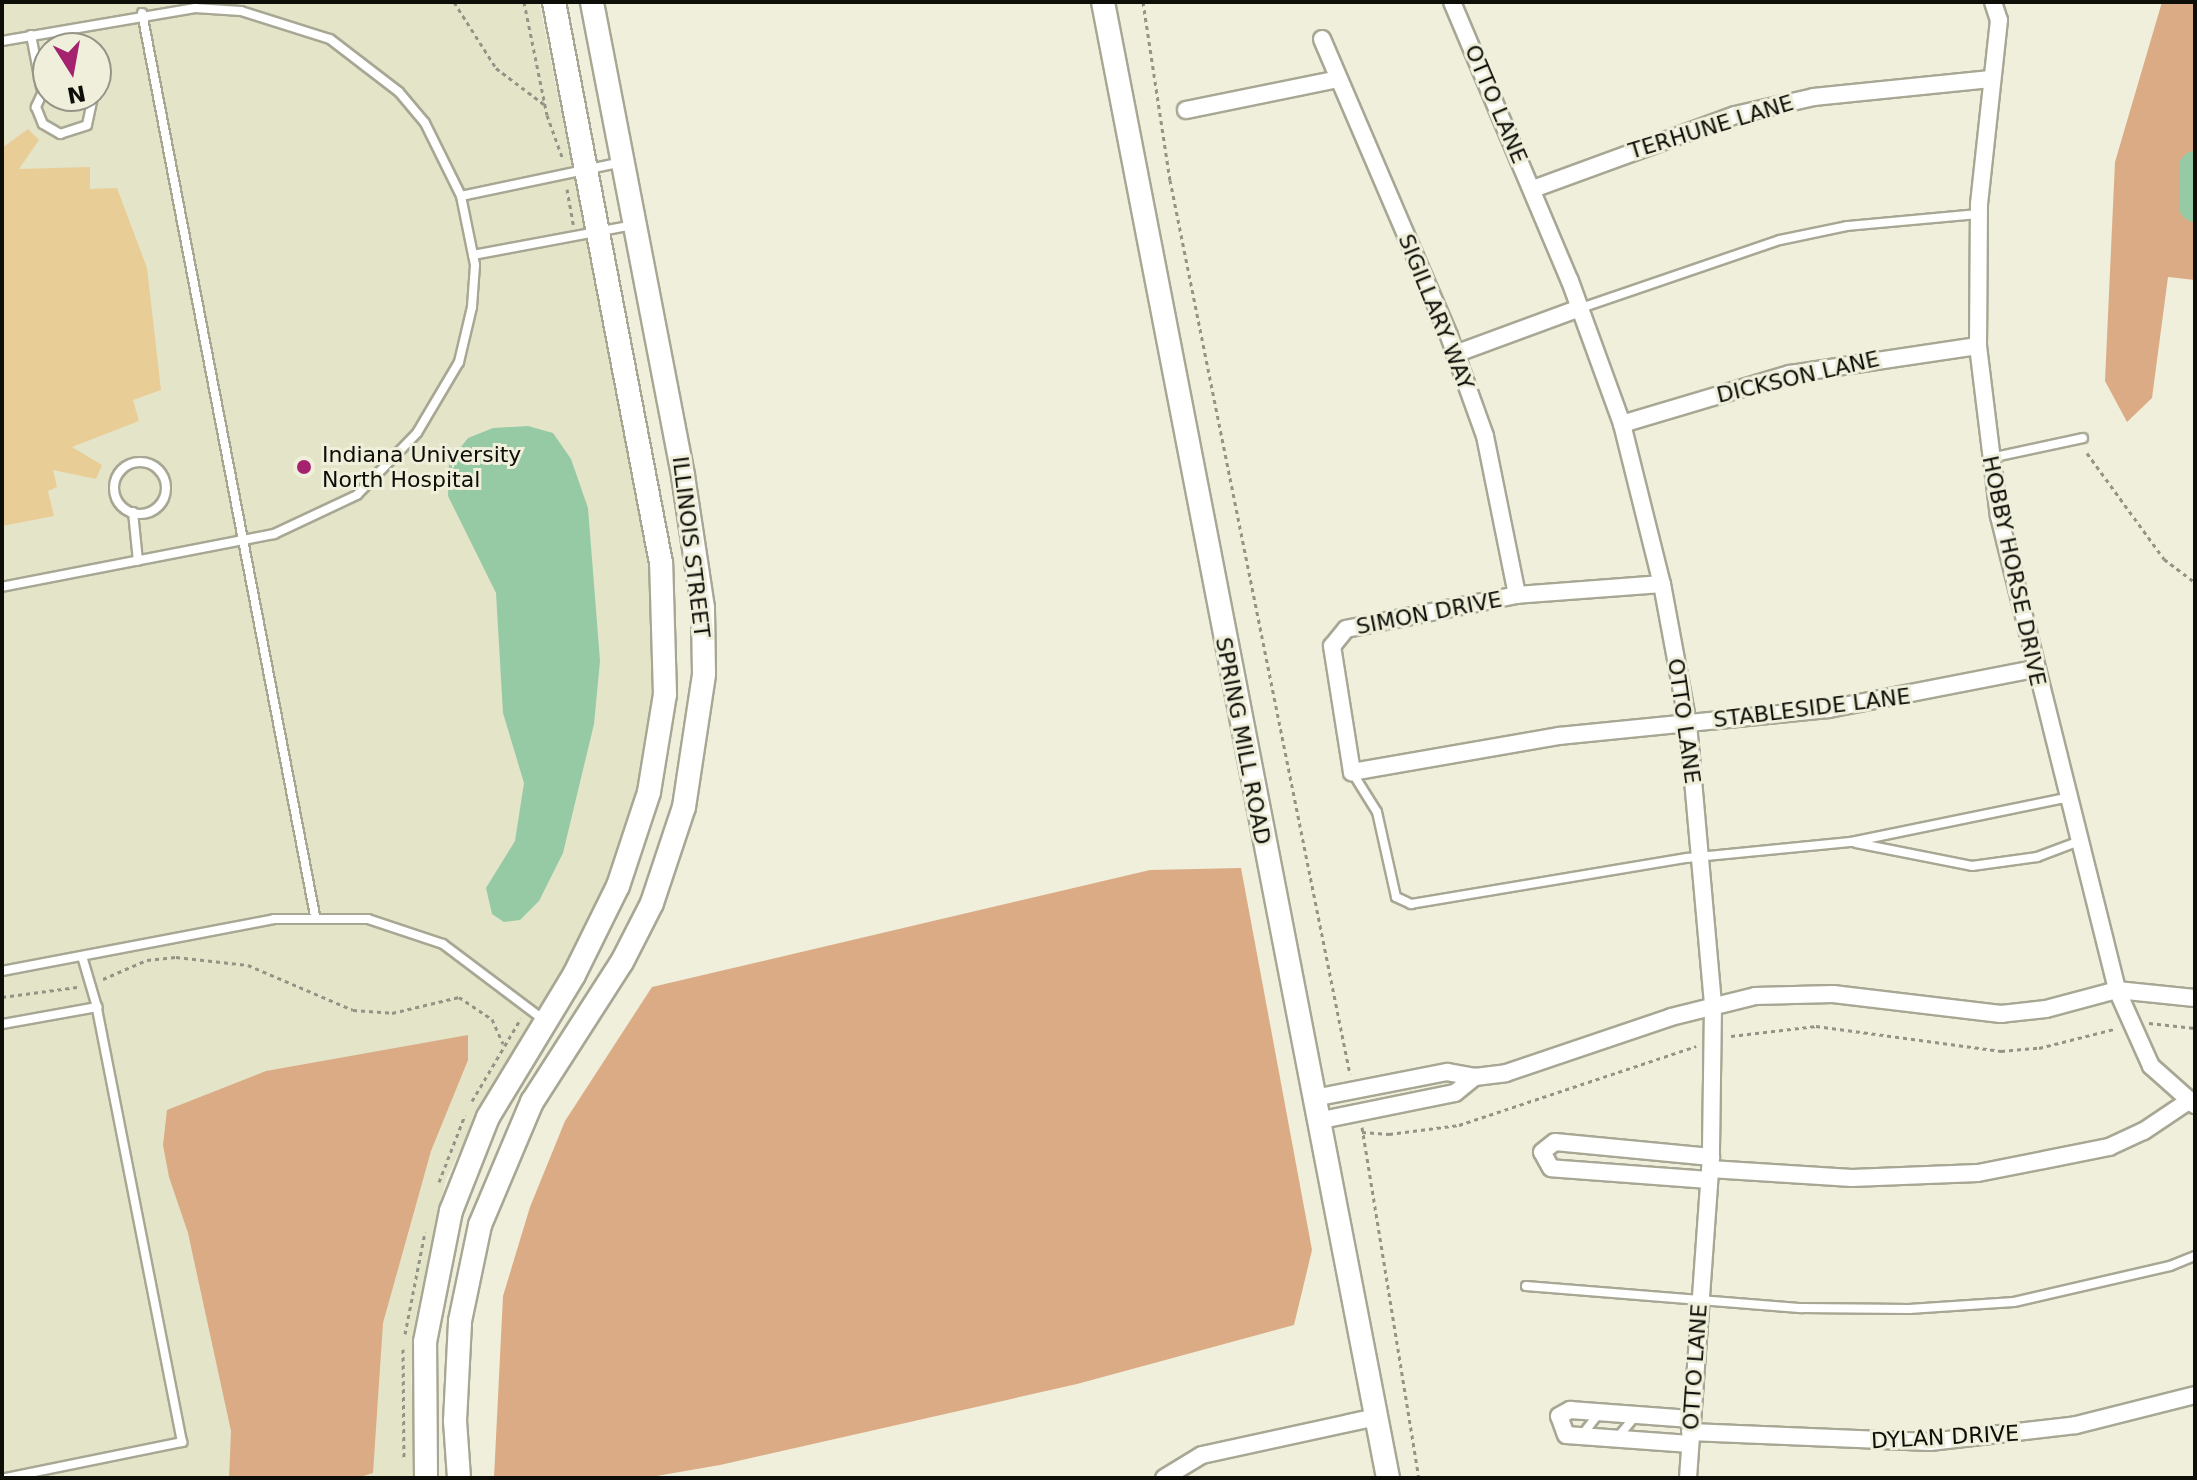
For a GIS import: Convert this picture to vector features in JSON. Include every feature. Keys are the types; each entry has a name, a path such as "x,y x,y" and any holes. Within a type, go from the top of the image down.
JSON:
{"street":[{"name":"ILLINOIS STREET","path":"426,1478 424,1353 441,1244 488,1117 537,1014 590,946 630,855 656,760 665,694 661,563 575,172 554,2"},
{"name":"ILLINOIS STREET","path":"459,1478 455,1399 460,1321 480,1225 532,1102 622,962 652,903 684,807 697,741 703,608 683,475 592,2"},
{"name":"SPRING MILL ROAD","path":"1103,2 1388,1478"},
{"name":"OTTO LANE","path":"1452,2 1533,189 1622,424 1662,584 1688,724 1713,1006 1710,1169 1688,1478"},
{"name":"HOBBY HORSE DRIVE","path":"1993,2 1999,20 1990,79 1979,214 1978,346 1989,458 2033,669 2117,990 2130,1027 2151,1066 2192,1103"},
{"name":"SIGILLARY WAY","path":"1322,39 1455,354 1501,498 1517,595"},
{"path":"1186,110 1338,79"},
{"name":"TERHUNE LANE","path":"1533,189 1650,142 1748,112 1894,85 1990,79"},
{"path":"1455,354 1580,308"},
{"name":"DICKSON LANE","path":"1622,424 1790,374 1978,346"},
{"name":"SIMON DRIVE","path":"1352,772 1332,646 1346,629 1517,595 1662,584"},
{"name":"STABLESIDE LANE","path":"1352,772 1559,736 1688,724 1916,696 2033,669"},
{"path":"1317,1121 1455,1093 1475,1077 1581,1050 1713,1006 1788,992 2001,1014 2117,990 2195,998"},
{"path":"1314,1098 1447,1072 1475,1077"},
{"path":"1710,1169 1666,1152 1545,1145 1545,1163 1551,1168 1647,1175 1710,1169 1864,1178 1991,1172 2109,1147 2192,1103"},
{"name":"DYLAN DRIVE","path":"1690,1432 1636,1415 1562,1412 1561,1430 1581,1436 1616,1438 1690,1432 1930,1442 2076,1425 2195,1395"},
{"path":"1164,1478 1202,1455 1376,1417"}],"lane":[{"path":"2,41 142,13 241,11 330,39 408,102 425,123 461,196 473,255 472,307 459,362 417,433 357,495 303,525 245,540 2,587"},
{"path":"142,13 315,916"},
{"path":"39,112 38,116 60,134 87,125 90,112"},
{"path":"461,196 622,162"},
{"path":"1580,308 1780,240 1847,226 1979,214"},
{"path":"473,255 634,224"},
{"path":"1989,458 2083,438"},
{"path":"133,512 157,508 166,493 164,476 151,464 134,462 116,479 115,495 133,512 138,561"},
{"path":"1352,772 1377,812 1401,902 1701,856 1851,842 2065,798"},
{"path":"1851,842 1972,866 2037,857 2077,842"},
{"path":"2,971 315,916 368,919 411,930 484,970 537,1014"},
{"path":"5,1478 182,1442 92,982 82,956"},
{"path":"2,1024 97,1007"},
{"path":"1582,1170 1597,1146"},
{"path":"1647,1175 1666,1152"},
{"path":"1526,1286 1700,1299 1909,1309 2014,1302 2170,1266 2195,1256"},
{"path":"1581,1436 1600,1412"},
{"path":"1616,1438 1636,1415"}],"path":[{"path":"454,2 496,68 524,95 545,105"},
{"path":"524,2 545,105 575,172 587,233"},
{"path":"1143,2 1170,180 1308,882 1348,1070 1358,1090"},
{"path":"2087,453 2164,559 2195,582"},
{"path":"2,997 65,991 147,960 222,960 248,965 353,1010 392,1013 459,997 492,1019 503,1044"},
{"path":"435,1196 449,1148 503,1044 537,1014"},
{"path":"1362,1132 1389,1134 1459,1125 1712,1041 1754,1030 1816,1026 2001,1051 2155,1022 2195,1028"},
{"path":"1362,1113 1362,1132 1419,1478"},
{"path":"404,1463 401,1380 406,1312 427,1223"}],"shaded area":[{"name":"Indiana University North Hospital","path":"2,2 539,2 637,493 654,595 655,664 648,747 607,888 560,980 495,1078 446,1179 417,1311 411,1377 416,1478 2,1478"},
{"path":"2162,2 2195,2 2195,280 2168,277 2152,398 2127,422 2105,381 2115,162"},
{"path":"528,426 553,433 571,459 588,508 600,661 594,724 563,853 539,901 520,920 504,922 492,914 486,888 515,841 524,783 503,713 496,593 448,496 449,462 468,438 493,428"},
{"path":"1241,868 1312,1250 1294,1325 1077,1384 720,1465 645,1478 494,1478 503,1296 530,1207 565,1121 652,987 1150,870"},
{"path":"468,1035 468,1060 431,1151 383,1323 373,1473 357,1478 229,1478 231,1431 188,1233 169,1177 163,1145 167,1110 266,1071"}],"building":[{"path":"28,129 39,140 19,169 90,167 90,189 117,188 147,268 161,390 133,400 139,421 72,447 102,465 96,479 53,470 57,487 48,491 54,516 2,526 2,148"}],"waterway":[{"path":"2195,167 2195,206"}],"place":[{"name":"Indiana University North Hospital","path":"304,467"}]}
